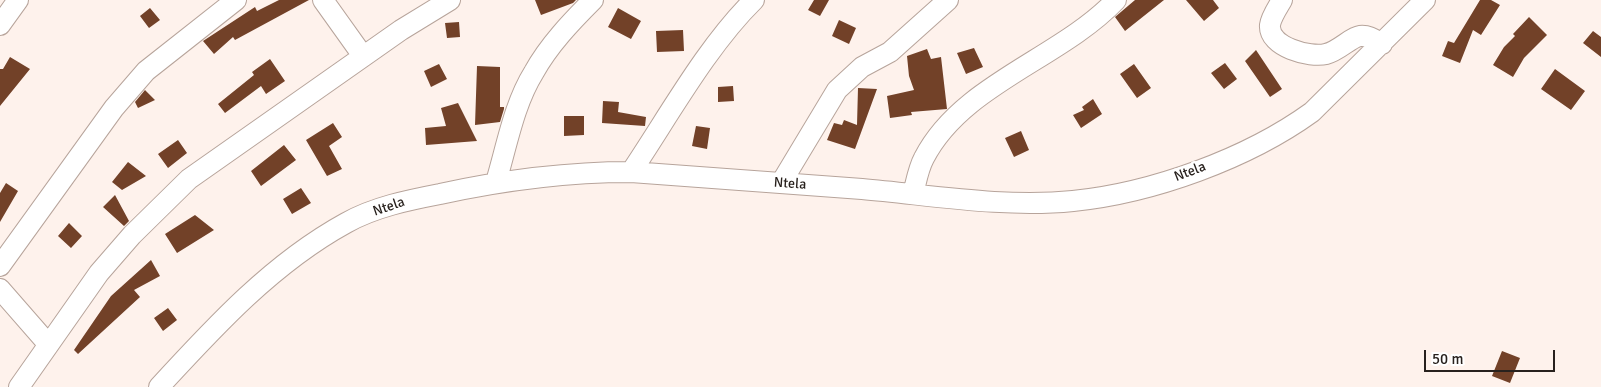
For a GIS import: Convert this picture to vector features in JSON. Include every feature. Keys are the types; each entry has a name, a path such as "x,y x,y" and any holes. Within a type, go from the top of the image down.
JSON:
{"street":[{"path":"0,25 18,0"},
{"path":"0,266 114,108 146,71 236,0"},
{"path":"323,0 363,56"},
{"path":"19,387 99,273 132,235 189,178 363,56 450,0"},
{"path":"496,182 518,106 533,72 573,20 593,0"},
{"path":"632,172 716,44 754,0"},
{"path":"782,183 837,90 862,67 890,52 948,0"},
{"path":"913,194 924,159 958,114 988,91 1098,19 1116,0"},
{"path":"1282,0 1270,25 1272,33 1280,43 1293,50 1307,54 1324,54 1338,50 1359,36 1370,36 1382,44"},
{"name":"Ntela","path":"159,387 251,291 299,253 347,222 405,201 496,182 560,174 632,172 1008,202 1072,201 1124,193 1180,177 1274,137 1292,126 1312,112 1425,0"},
{"path":"0,289 48,344"}],"building":[{"path":"279,0 309,0 235,40 233,37 214,54 203,41 255,7 257,11"},
{"path":"535,0 576,0 573,3 541,15"},
{"path":"814,0 829,0 820,16 808,10"},
{"path":"1135,0 1164,0 1125,31 1115,17"},
{"path":"1186,0 1213,0 1219,8 1204,21"},
{"path":"1480,0 1491,0 1500,5 1481,35 1473,30 1460,63 1442,56 1448,41 1454,43"},
{"path":"150,8 160,20 149,28 140,16"},
{"path":"618,8 641,21 631,39 608,27"},
{"path":"1529,17 1547,35 1524,58 1513,77 1493,65 1504,47 1515,36 1513,34"},
{"path":"839,20 856,28 849,44 832,36"},
{"path":"459,22 460,37 447,38 445,23"},
{"path":"683,30 684,51 657,52 656,31"},
{"path":"1593,31 1601,37 1601,57 1583,43"},
{"path":"974,48 983,67 966,74 957,53"},
{"path":"927,49 931,59 941,57 947,109 911,112 912,115 890,118 887,96 914,90 909,76 907,56"},
{"path":"1256,50 1282,89 1270,97 1245,61"},
{"path":"10,57 30,69 0,106 0,69 3,69"},
{"path":"270,59 285,81 266,94 261,86 225,113 218,104 254,75 252,72"},
{"path":"1225,63 1237,79 1224,89 1211,73"},
{"path":"439,64 447,79 431,87 424,71"},
{"path":"1134,64 1151,88 1137,98 1120,74"},
{"path":"477,66 500,67 500,107 504,107 504,109 500,122 475,125"},
{"path":"1555,69 1585,91 1571,110 1541,89"},
{"path":"733,86 734,101 718,102 718,87"},
{"path":"858,88 877,89 855,149 827,140 834,123 842,125 844,120 857,125"},
{"path":"145,90 155,100 138,108 135,102"},
{"path":"1093,99 1102,114 1081,128 1073,115 1084,110 1082,107"},
{"path":"603,101 619,102 618,112 646,117 645,126 602,123"},
{"path":"458,103 477,141 426,145 425,128 446,126 441,108"},
{"path":"564,116 584,116 584,135 564,136"},
{"path":"333,123 342,137 329,146 342,169 327,176 306,140"},
{"path":"696,126 710,128 707,149 692,146"},
{"path":"1021,131 1029,150 1014,157 1005,138"},
{"path":"178,140 187,153 168,168 158,154"},
{"path":"284,145 296,160 261,186 251,171"},
{"path":"128,162 146,176 122,190 112,182"},
{"path":"6,183 18,191 0,222 0,193"},
{"path":"301,188 311,203 292,214 283,199"},
{"path":"115,195 129,221 124,226 103,207"},
{"path":"195,215 214,230 177,253 165,234"},
{"path":"69,223 82,236 71,248 58,236"},
{"path":"151,260 160,276 134,290 140,297 78,354 74,350 111,296"},
{"path":"168,308 177,320 163,331 154,318"},
{"path":"1502,351 1520,358 1510,383 1492,376"}]}
